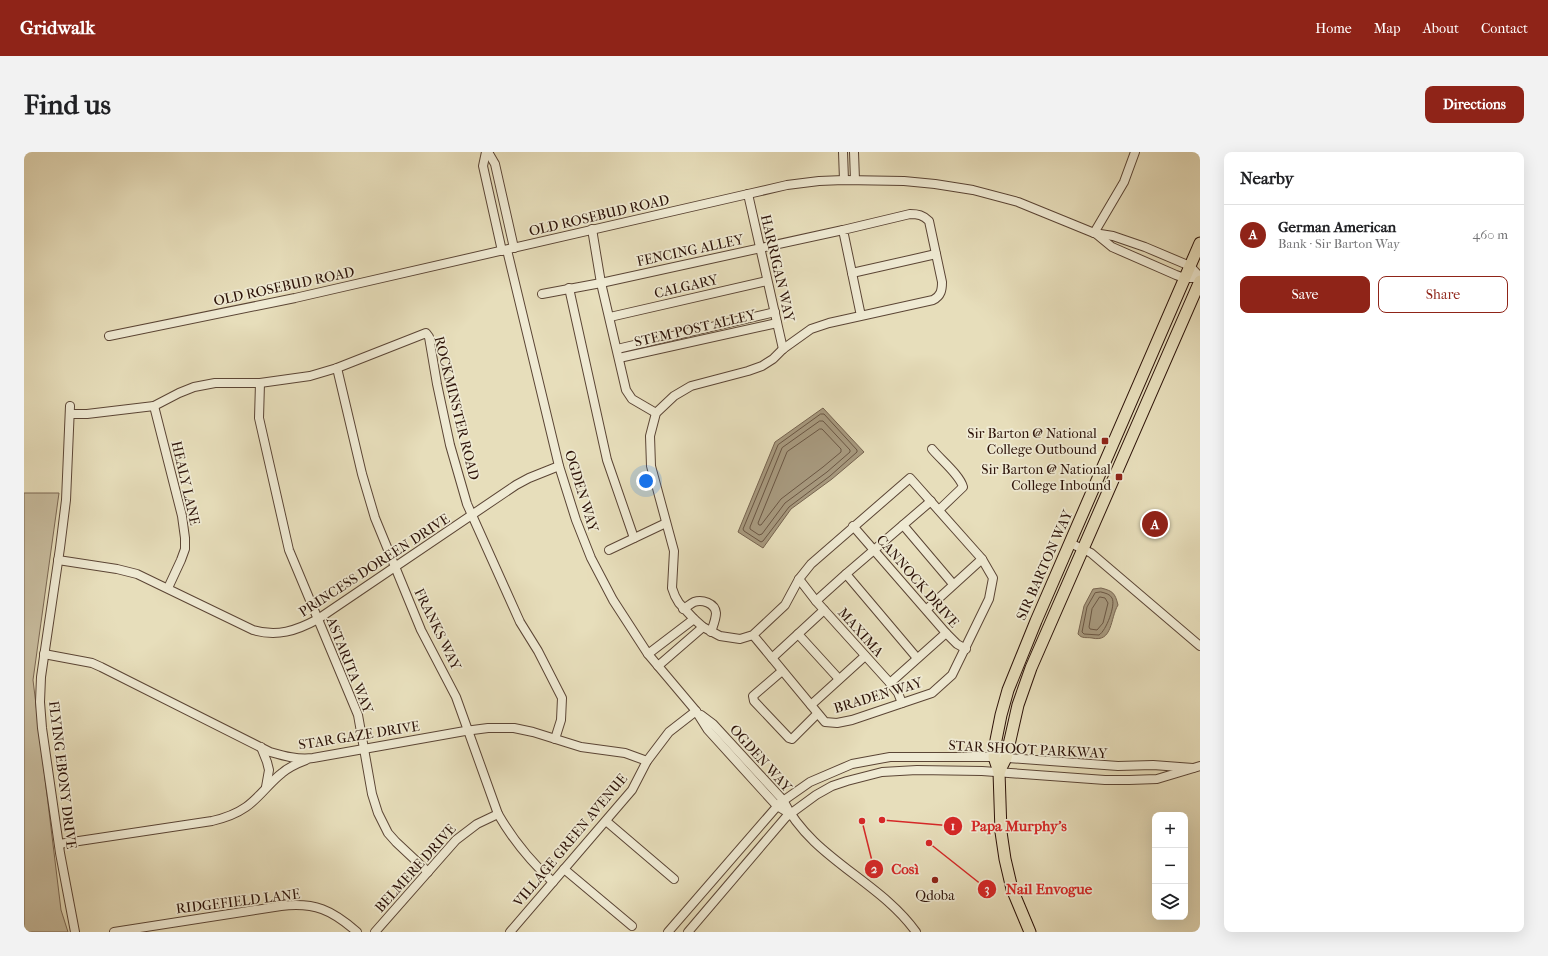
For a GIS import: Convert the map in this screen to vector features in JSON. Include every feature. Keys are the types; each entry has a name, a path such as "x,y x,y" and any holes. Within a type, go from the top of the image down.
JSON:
{"main road":[{"name":"SIR BARTON WAY","path":"1030,932 1012,889 1004,859 1001,832 999,772 994,757 996,740 1010,684 1033,627 1200,243"},
{"name":"SIR BARTON WAY","path":"999,772 1006,758 1018,705 1024,686 1082,548 1200,279"}],"street":[{"path":"487,152 484,166 508,250"},
{"path":"487,152 494,164 508,250"},
{"path":"843,152 844,180"},
{"path":"854,152 855,180"},
{"path":"1094,233 1124,182 1135,152"},
{"name":"OLD ROSEBUD ROAD","path":"109,336 294,298 788,185 819,181 855,180 912,182 973,190 1018,202 1094,233 1113,236 1144,247 1190,266 1200,279"},
{"name":"HARRIGAN WAY","path":"748,194 783,349"},
{"name":"FENCING ALLEY","path":"542,294 601,283 900,216 918,214 925,217 929,221 942,282 942,289 938,298 861,316"},
{"path":"592,229 601,283 610,316 626,390 632,399 656,413"},
{"path":"843,230 861,316 829,323 811,329 783,349 773,359 748,372 691,386 674,396 656,413 650,436 651,466 674,551 672,588 675,596 683,609 694,619 703,627 720,636 732,639 747,638 753,635 785,605 799,579 811,564 853,526"},
{"name":"OLD ROSEBUD ROAD","path":"1094,233 1112,247 1184,278 1200,279"},
{"name":"OGDEN WAY","path":"508,250 559,466 576,520 592,558 613,600 648,654 696,711 708,730 780,803 809,837 889,903 909,922 916,932"},
{"path":"852,273 936,254"},
{"name":"CALGARY","path":"610,316 768,281"},
{"path":"569,288 607,460 634,538"},
{"name":"STEM POST ALLEY","path":"617,349 775,312"},
{"name":"STEM POST ALLEY","path":"619,358 777,323"},
{"name":"ROCKMINSTER ROAD","path":"70,410 87,414 154,406 179,392 194,387 215,383 260,383 304,377 338,368 426,333 429,337 450,445 467,504 520,622 538,651 562,698 561,720 555,739"},
{"name":"FRANKS WAY","path":"338,368 362,474 375,518 421,630 456,697 498,814 526,854 553,882"},
{"name":"ASTARITA WAY","path":"260,383 259,418 289,550 358,715 372,794 383,824 396,842 428,872"},
{"name":"HEALY LANE","path":"154,406 182,516 185,538 183,554 168,588"},
{"name":"FLYING EBONY DRIVE","path":"70,410 66,500 40,692 42,728 59,844 75,932"},
{"path":"932,449 957,476 963,487 939,510"},
{"name":"PRINCESS DOREEN DRIVE","path":"58,560 117,569 137,574 168,588 242,626 261,632 285,633 299,629 318,619 529,478 559,466"},
{"name":"BRADEN WAY","path":"753,635 825,722 836,723 852,720 932,693 952,676 989,599 993,584 993,578 982,559 910,478 853,526"},
{"path":"816,602 930,501"},
{"path":"609,550 666,524"},
{"path":"903,525 953,584"},
{"name":"CANNOCK DRIVE","path":"853,526 927,609 946,633 957,644 966,649"},
{"path":"1070,543 1091,553 1200,646"},
{"path":"927,609 982,559"},
{"path":"846,574 917,658"},
{"name":"MAXIMA","path":"799,579 816,602 890,683 898,693 902,703"},
{"path":"683,609 695,602 705,601 712,605 716,614 711,632"},
{"path":"772,658 824,610"},
{"path":"648,654 694,619"},
{"path":"658,666 703,627"},
{"path":"890,683 946,633"},
{"path":"798,634 839,679"},
{"name":"STAR GAZE DRIVE","path":"44,654 92,663 261,747 286,757 309,758 467,731 488,728 514,728 533,732 581,747 625,753 648,761"},
{"path":"811,705 865,656"},
{"path":"782,670 753,696 754,701 789,738 792,739 817,714"},
{"name":"VILLAGE GREEN AVENUE","path":"511,932 632,790 648,761 669,732 696,711"},
{"path":"261,747 268,762 269,770 266,788"},
{"name":"STAR SHOOT PARKWAY","path":"668,932 780,803 810,782 838,768 864,761 890,757 994,757 1118,766 1196,767"},
{"path":"59,844 212,821 238,812 255,800 282,772 309,758"},
{"name":"STAR SHOOT PARKWAY","path":"688,932 789,814 832,786 876,774 918,770 999,772 1129,780 1157,779 1196,767"},
{"name":"BELMERE DRIVE","path":"375,932 456,840 486,819 498,814"},
{"path":"606,821 674,879"},
{"path":"564,869 632,926"},
{"name":"RIDGEFIELD LANE","path":"114,932 300,904 320,907 330,912 357,932"}],"shaded area":[{"path":"24,493 59,493 33,680 61,910 68,932 24,932"}],"water":[{"path":"823,408 864,452 832,479 791,509 763,548 738,532 775,442"},
{"path":"1101,588 1113,593 1118,605 1110,628 1104,637 1099,639 1081,637 1078,634 1084,606 1093,589"}],"place":[{"name":"Sir Barton @ National College Outbound","path":"1105,441"},
{"name":"Sir Barton @ National College Inbound","path":"1119,477"},
{"name":"German American","path":"1155,524"},
{"name":"Papa Murphy's","path":"882,820"},
{"name":"Così","path":"862,821"},
{"name":"Nail Envogue","path":"929,843"},
{"name":"Qdoba","path":"935,880"}]}
